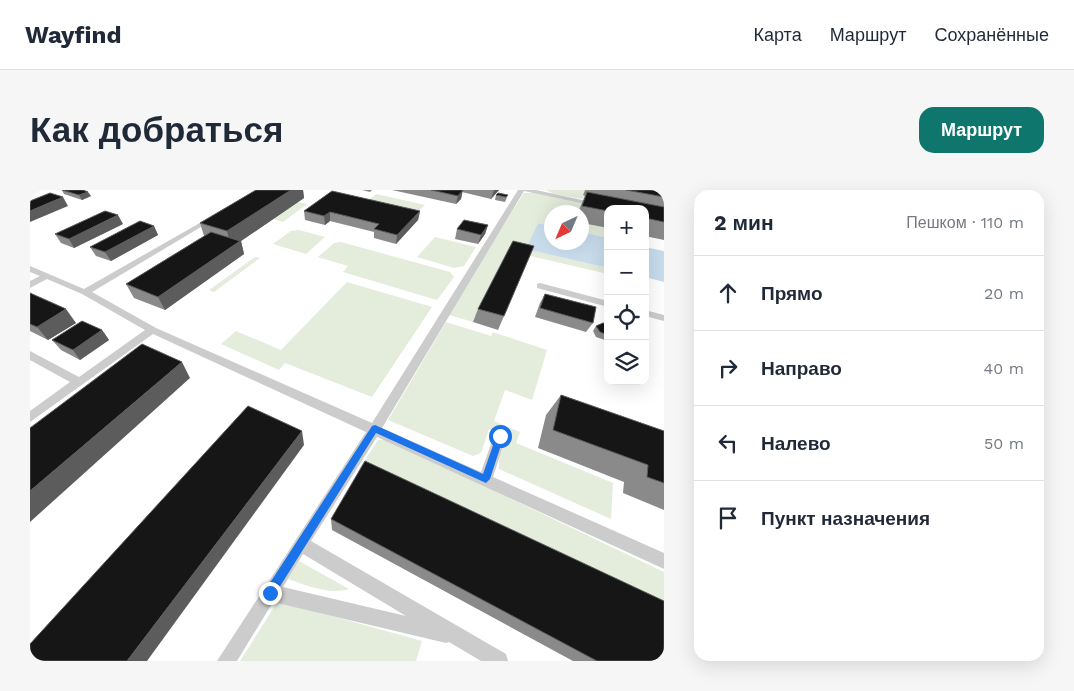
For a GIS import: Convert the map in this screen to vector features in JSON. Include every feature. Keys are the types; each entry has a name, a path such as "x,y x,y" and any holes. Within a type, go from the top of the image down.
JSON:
{"lane":[{"path":"226,661 375,429 521,190"},
{"path":"526,190 604,206"},
{"path":"85,292 220,214"},
{"path":"30,269 85,292 152,330 486,479 664,561"},
{"path":"30,285 46,276"},
{"path":"540,286 604,303"},
{"path":"649,314 664,318"},
{"path":"30,417 152,330"},
{"path":"30,355 78,382"},
{"path":"486,479 500,436"},
{"path":"301,544 500,661"},
{"path":"270,593 458,637"}],"green space":[{"path":"546,190 585,190 583,195 586,196 583,199 554,194"},
{"path":"524,193 535,193 583,203 582,205 544,205 544,224 538,223 527,249 604,267 604,273 513,252 473,322 446,314"},
{"path":"376,194 425,205 418,212 368,201"},
{"path":"298,202 307,204 283,222 273,219"},
{"path":"589,224 604,227 604,237 589,234"},
{"path":"299,230 325,237 306,254 273,244 291,231"},
{"path":"435,237 476,247 464,266 454,268 417,257"},
{"path":"341,242 450,272 454,277 437,300 343,272 348,266 318,257 334,243"},
{"path":"255,257 260,258 214,292 209,290"},
{"path":"347,282 432,307 372,397 285,363 279,370 221,344 236,331 281,350"},
{"path":"446,322 491,336 493,332 547,350 532,400 505,390 494,421 520,432 516,443 613,483 611,519 499,469 499,459 506,435 489,429 481,453 473,456 388,420"},
{"path":"378,440 388,440 664,572 664,614 359,469"},
{"path":"299,561 349,589 341,591 326,590 288,579"},
{"path":"278,601 422,641 416,661 240,661"}],"water":[{"path":"538,223 544,224 544,250 589,250 589,234 604,237 604,267 526,249"},
{"path":"649,248 664,251 664,282 649,278"}],"building":[{"path":"62,190 83,190 88,192 79,195"},
{"path":"256,190 291,190 227,231 200,223"},
{"path":"431,190 463,190 458,196"},
{"path":"626,190 664,190 664,197"},
{"path":"332,191 420,211 397,235 374,229 379,224 330,212 324,216 304,211"},
{"path":"587,192 664,207 664,222 649,219 649,205 604,205 604,210 589,207 589,205 582,205"},
{"path":"50,193 63,197 30,211 30,201"},
{"path":"498,193 508,195 506,197 496,195"},
{"path":"105,211 118,215 69,239 55,234"},
{"path":"464,220 488,225 481,235 457,229"},
{"path":"140,221 154,226 105,252 90,247"},
{"path":"211,232 240,241 158,297 126,284"},
{"path":"513,241 534,246 504,316 478,309"},
{"path":"30,293 66,309 37,327 30,324"},
{"path":"545,294 596,307 593,323 540,308"},
{"path":"82,321 102,330 73,350 52,340"},
{"path":"604,323 604,334 600,332 596,326"},
{"path":"142,344 182,362 30,491 30,428"},
{"path":"561,395 664,431 664,483 647,477 648,465 553,430"},
{"path":"248,406 302,431 127,661 30,661 30,644"},
{"path":"365,461 664,601 664,661 597,661 331,519"}],"route":[{"path":"270,593 375,429 486,479 500,436"}]}
